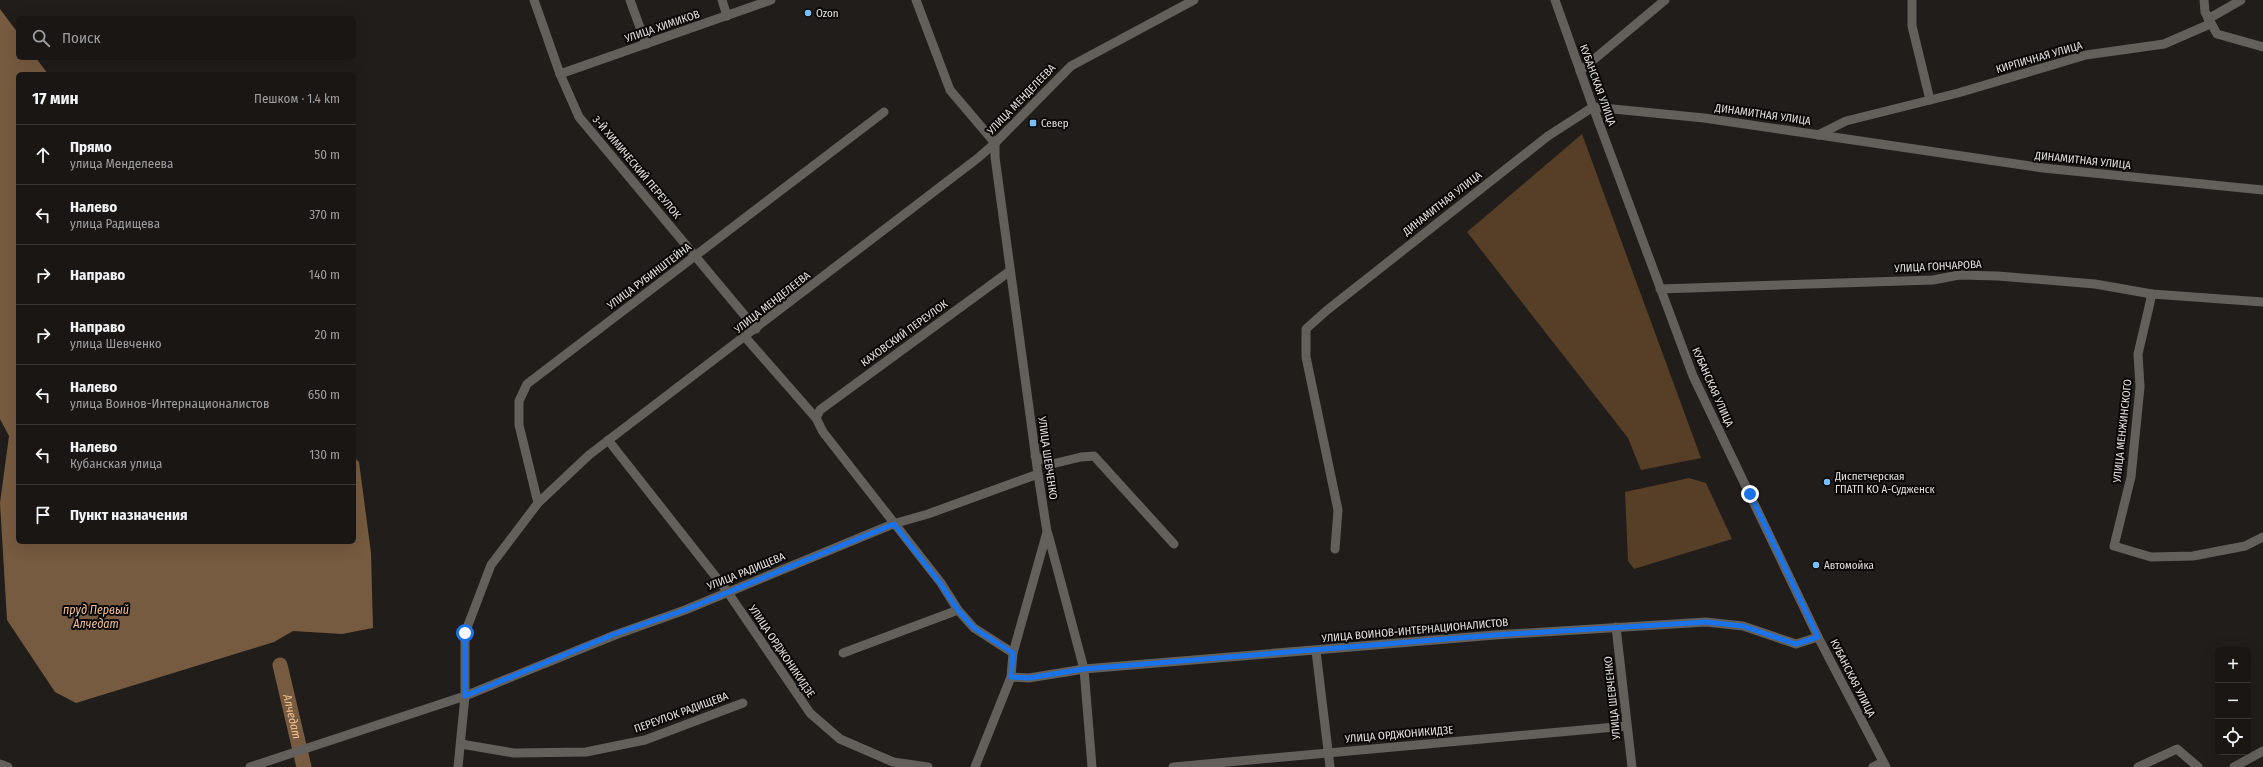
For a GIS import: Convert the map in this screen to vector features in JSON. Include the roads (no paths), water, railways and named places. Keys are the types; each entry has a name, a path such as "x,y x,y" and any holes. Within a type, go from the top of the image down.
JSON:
{"street":[{"name":"3-Й ХИМИЧЕСКИЙ ПЕРЕУЛОК","path":"534,0 560,74 579,117 756,329"},
{"path":"630,0 646,44"},
{"path":"722,0 727,16"},
{"name":"УЛИЦА ХИМИКОВ","path":"560,74 771,0"},
{"path":"916,0 950,90 995,143"},
{"name":"УЛИЦА МЕНДЕЛЕЕВА","path":"458,767 465,696 465,633 491,565 538,503 589,455 608,440 756,329 995,143 1071,66 1194,0"},
{"name":"КУБАНСКАЯ УЛИЦА","path":"1555,0 1592,107 1693,376 1818,637 1884,765"},
{"path":"1580,71 1665,0"},
{"path":"1912,0 1912,26 1930,100"},
{"path":"2204,0 2209,22 2217,34 2263,47"},
{"name":"КИРПИЧНАЯ УЛИЦА","path":"1818,135 1846,121 1930,100 2086,55 2164,44 2209,22 2241,0"},
{"name":"ДИНАМИТНАЯ УЛИЦА","path":"1335,549 1338,510 1306,357 1306,329 1326,311 1548,136 1592,107 1704,118 2043,168 2263,190"},
{"name":"УЛИЦА РУБИНШТЕЙНА","path":"538,503 519,425 519,401 527,384 884,112"},
{"name":"УЛИЦА ШЕВЧЕНКО","path":"975,767 1011,677 1013,653 1047,532 1035,456 1010,271 995,157 995,143"},
{"name":"КАХОВСКИЙ ПЕРЕУЛОК","path":"816,418 820,410 1010,271"},
{"name":"УЛИЦА ГОНЧАРОВА","path":"1660,289 1934,280 1959,275 1998,276 2095,284 2152,294 2263,302"},
{"name":"УЛИЦА МЕНЖИНСКОГО","path":"2152,294 2138,354 2140,387 2131,477 2114,546 2151,557 2193,556 2245,546 2263,537"},
{"path":"745,337 816,418 823,432 940,583 958,610 974,628 1013,653"},
{"name":"УЛИЦА ОРДЖОНИКИДЗЕ","path":"608,440 727,591 810,713 840,739 893,762 928,767"},
{"path":"1035,456 1052,464 1081,457 1094,456 1174,544"},
{"name":"УЛИЦА РАДИЩЕВА","path":"250,767 465,696 894,524 928,514 1038,474"},
{"path":"1047,532 1084,669 1092,767"},
{"path":"843,653 958,610"},
{"name":"УЛИЦА ВОИНОВ-ИНТЕРНАЦИОНАЛИСТОВ","path":"1011,677 1029,678 1084,669 1616,627 1706,622 1743,626 1796,644 1818,637"},
{"name":"УЛИЦА ШЕВЧЕНКО","path":"1616,627 1626,726 1632,767"},
{"path":"1316,651 1330,767"},
{"name":"ПЕРЕУЛОК РАДИЩЕВА","path":"461,744 514,753 586,752 645,740 743,703"},
{"name":"УЛИЦА ОРДЖОНИКИДЗЕ","path":"1173,767 1626,726"},
{"path":"2138,767 2177,749 2198,767"},
{"path":"2234,767 2263,751"},
{"path":"0,764 8,767"},
{"path":"1873,767 1884,765"}],"water":[{"name":"пруд Первый Алчедат","path":"0,9 16,30 16,60 38,60 46,72 16,72 16,544 356,544 356,459 359,462 371,553 373,628 342,634 293,631 274,642 76,703 55,692 7,620 0,503 9,436 0,419"}],"waterway":[{"name":"Алчедат","path":"280,665 304,767"}],"place":[{"name":"Ozon","path":"808,13"},
{"name":"Север","path":"1033,123"},
{"name":"Диспетчерская ГПАТП КО А-Судженск","path":"1827,482"},
{"name":"Автомойка","path":"1816,565"}]}
